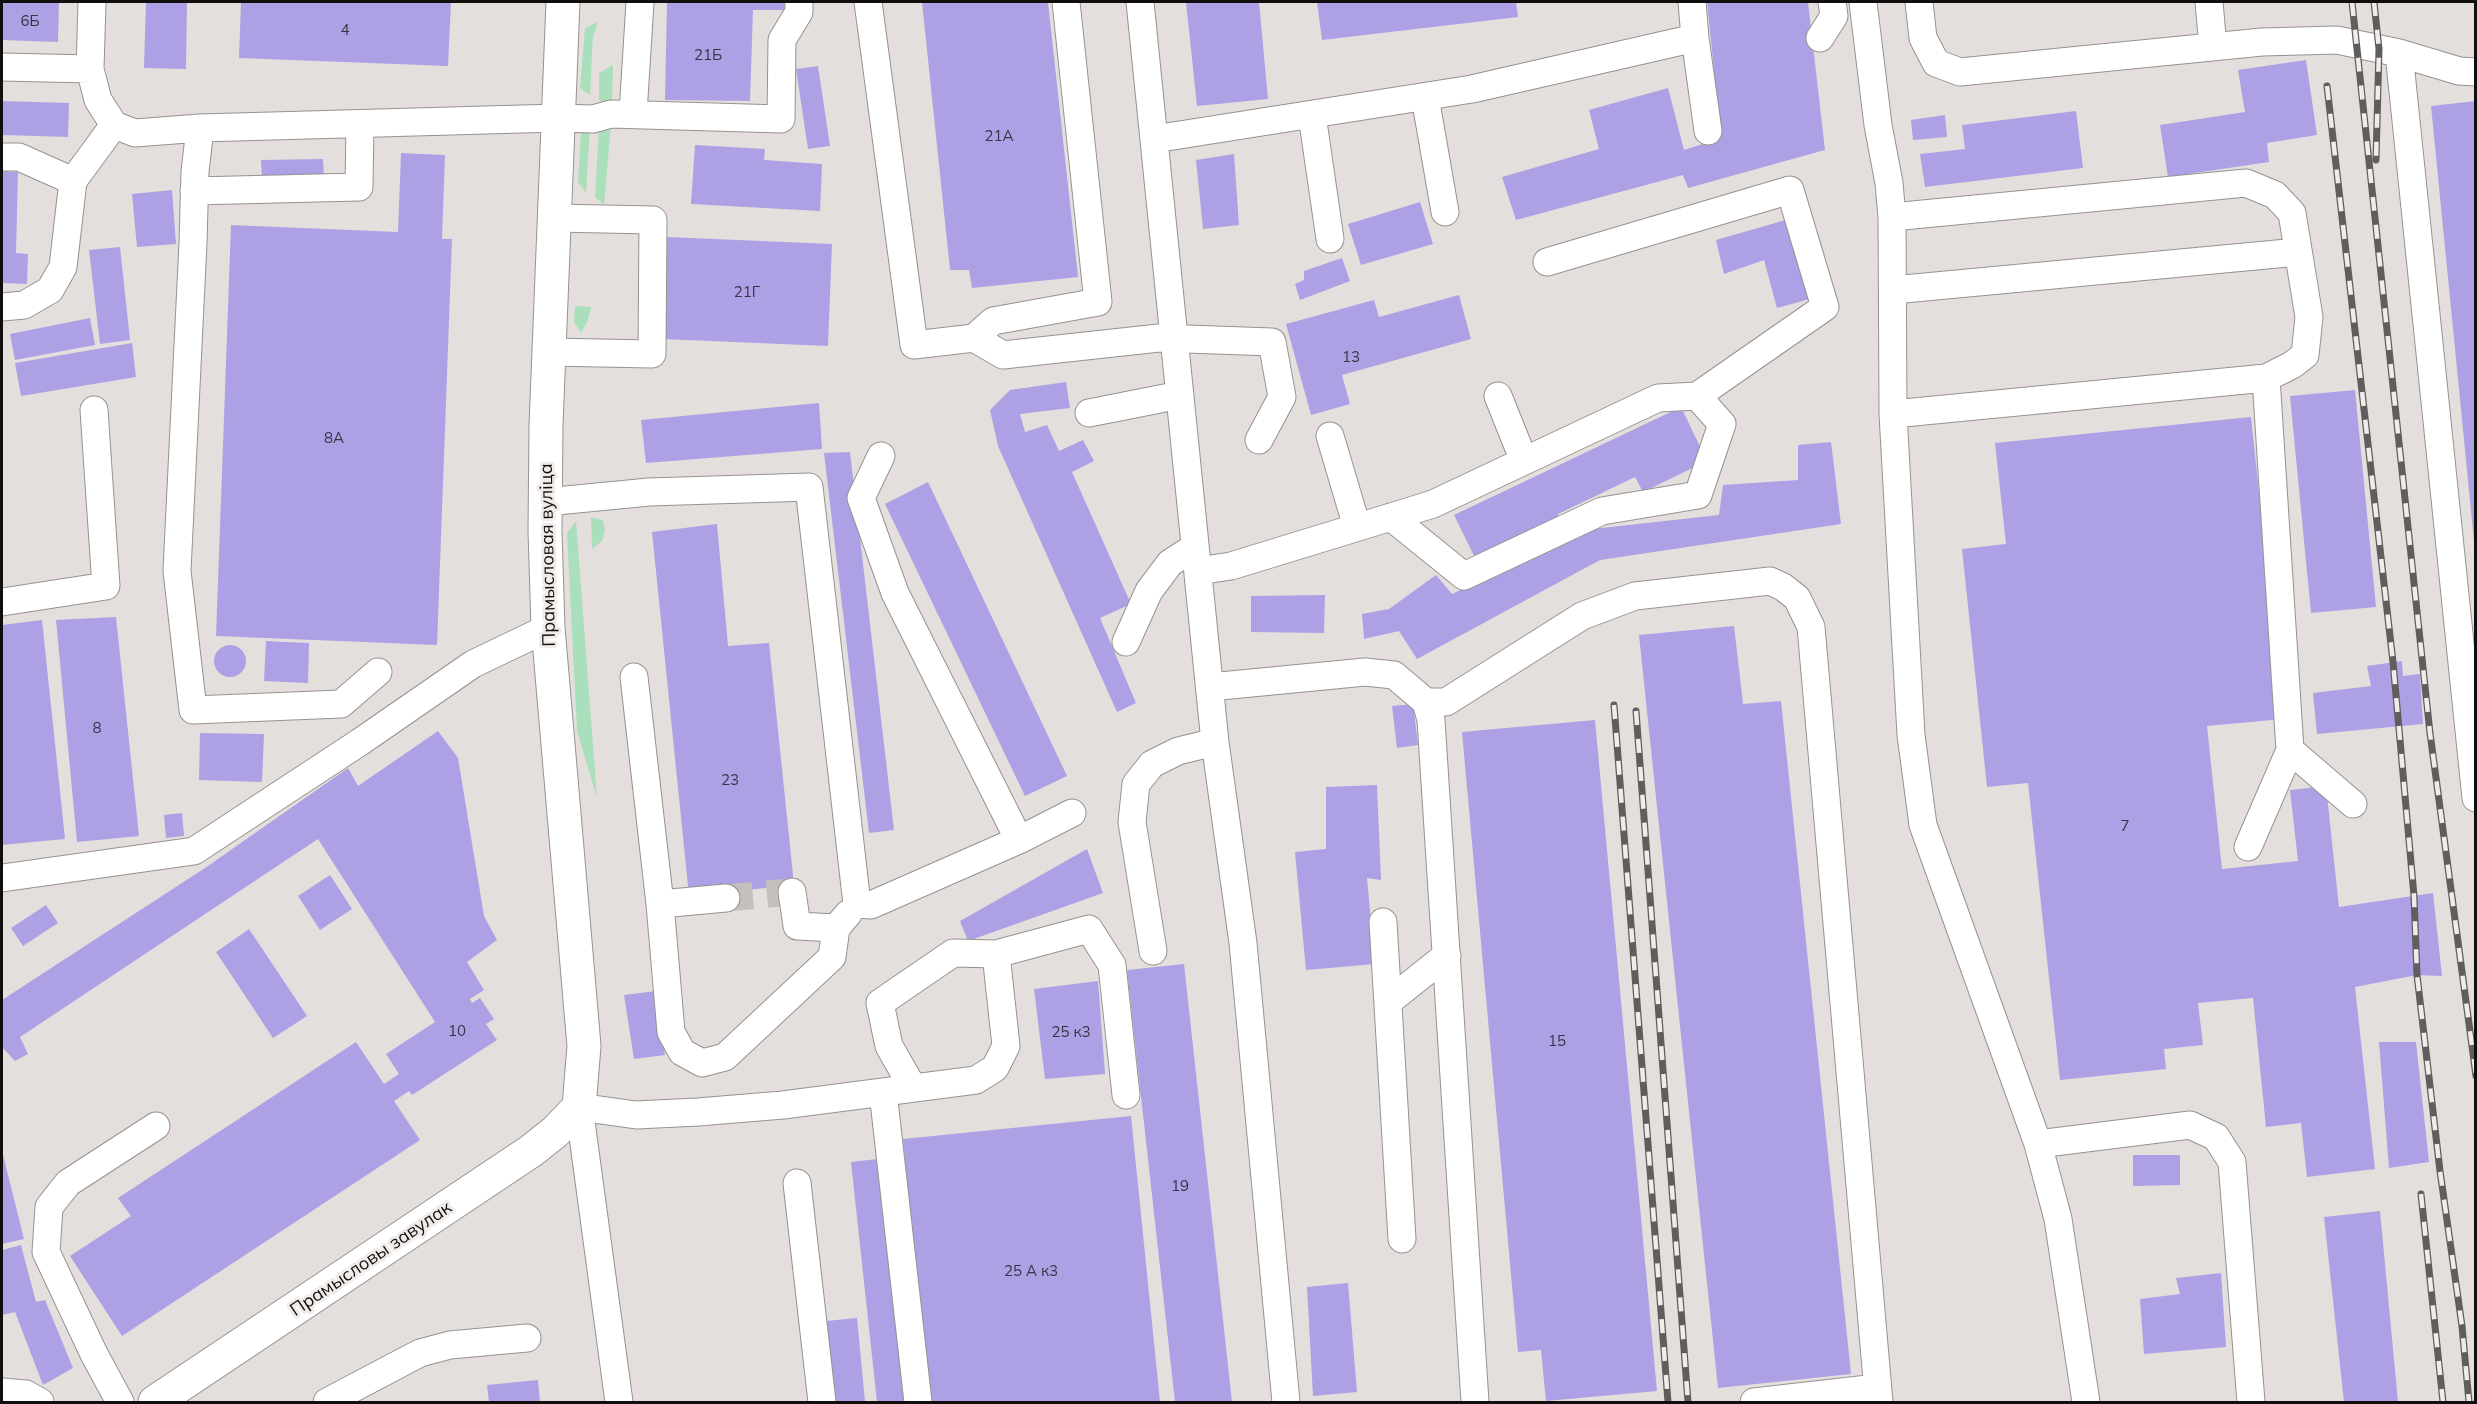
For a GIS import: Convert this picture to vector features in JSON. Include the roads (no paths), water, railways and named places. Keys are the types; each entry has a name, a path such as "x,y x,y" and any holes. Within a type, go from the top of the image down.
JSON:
{"main road":[{"name":"Прамысловая вуліца","path":"563,2 546,425 546,502 548,628 584,1046 579,1107"},
{"name":"Прамысловы завулак","path":"155,1402 531,1152 555,1132 579,1107"}],"lane":[{"path":"93,2 90,69 98,100 114,125 135,133 200,128 592,119 610,114 781,120 782,40 799,12 799,2"},
{"path":"633,114 640,2"},
{"path":"868,2 914,345 974,338 993,321 1098,302 1066,2"},
{"path":"1140,2 1215,742 1244,943 1286,1402"},
{"path":"1692,2 1708,131"},
{"path":"1820,38 1834,16 1832,2"},
{"path":"1863,2 1892,217 1893,414 1911,735 1923,825 2038,1144 2058,1219 2086,1402"},
{"path":"1919,2 1923,38 1936,63 1960,72 2262,42 2337,40 2399,53 2459,71 2475,72"},
{"path":"2209,2 2213,47"},
{"path":"1154,139 1472,89 1695,38"},
{"path":"2399,53 2475,798"},
{"path":"2,67 90,69"},
{"path":"1425,96 1445,212"},
{"path":"1312,115 1330,239"},
{"path":"194,190 358,187 360,124"},
{"path":"2,307 24,305 50,290 63,267 73,181 114,125"},
{"path":"200,128 194,190 177,571 193,710 340,704 378,672"},
{"path":"2,157 19,157 73,181"},
{"path":"1892,217 2246,183 2275,195 2292,213 2308,317 2305,355 2292,365 2266,378 1893,414"},
{"path":"1126,642 1149,591 1170,562 1197,559 1231,566 1433,504 1659,398 1697,396 1825,307 1790,190 1547,262"},
{"path":"549,352 652,354 653,220 554,219"},
{"path":"1893,290 2298,252"},
{"path":"974,338 1003,355 1174,338 1272,342 1282,397 1259,441"},
{"path":"2248,847 2290,750 2266,378"},
{"path":"1089,413 1180,395"},
{"path":"1498,396 1524,461"},
{"path":"1391,517 1464,576 1602,511 1698,495 1722,424 1697,396"},
{"path":"2,602 106,586 94,410"},
{"path":"1330,436 1357,527"},
{"path":"881,456 861,498 895,593 1018,840"},
{"path":"546,502 649,492 809,487 857,904 836,928 832,957 725,1057 702,1063 682,1052 672,1032 634,677"},
{"path":"1426,702 1446,702 1582,616 1635,596 1770,581 1784,587 1797,598 1812,627 1878,1395 1754,1402"},
{"path":"2,878 194,851 360,742 473,664 548,628"},
{"path":"1210,687 1365,672 1394,675 1426,702 1431,720 1475,1402"},
{"path":"1153,951 1132,822 1136,784 1152,764 1178,750 1215,742"},
{"path":"2290,750 2353,804"},
{"path":"857,904 871,905 1018,840 1072,813"},
{"path":"792,892 798,926 836,928"},
{"path":"660,904 726,898"},
{"path":"1383,922 1402,1239"},
{"path":"913,1088 889,1046 880,1003 953,953 996,954 1089,929 1112,965 1126,1095"},
{"path":"619,1402 579,1107 636,1115 698,1112 783,1105 976,1080 995,1068 1006,1046 996,954"},
{"path":"1388,1002 1447,955"},
{"path":"883,1092 918,1402"},
{"path":"2038,1144 2190,1125 2216,1137 2232,1161 2251,1402"},
{"path":"120,1402 94,1354 46,1252 49,1207 68,1183 156,1126"},
{"path":"797,1183 822,1402"},
{"path":"327,1402 420,1353 450,1345 527,1338"},
{"path":"2,1392 26,1394 40,1402"}],"tunnel":[{"path":"726,898 792,892"}],"railway":[{"path":"2352,2 2430,733 2476,1076"},
{"path":"2374,2 2379,49 2376,160"},
{"path":"2327,86 2393,662 2414,896 2417,975 2440,1171 2462,1326 2469,1402"},
{"path":"1614,705 1668,1402"},
{"path":"1636,711 1688,1402"},
{"path":"2421,1194 2443,1402"}]}
